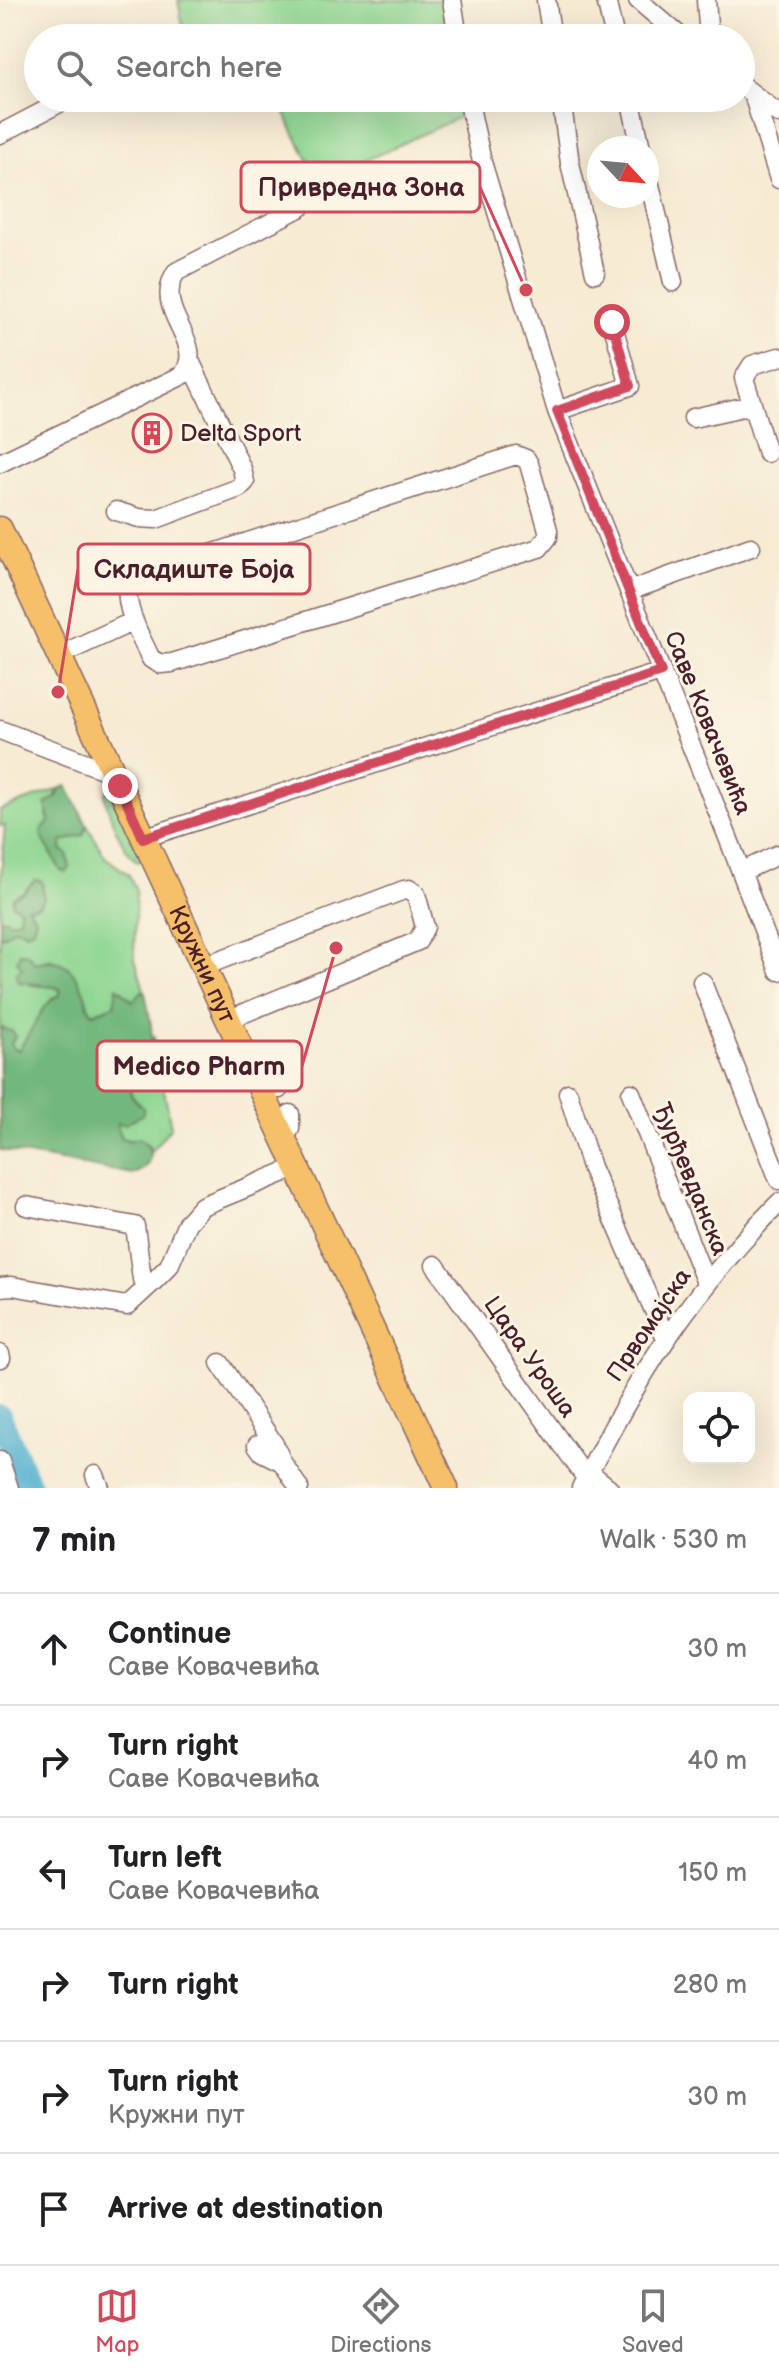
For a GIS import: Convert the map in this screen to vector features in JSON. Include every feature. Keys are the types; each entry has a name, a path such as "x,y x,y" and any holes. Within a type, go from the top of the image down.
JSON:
{"main road":[{"name":"Кружни пут","path":"0,529 254,1073 287,1126 297,1167 446,1488"}],"street":[{"path":"452,0 456,24"},
{"path":"546,0 550,24"},
{"path":"606,0 612,24"},
{"path":"638,0 666,24"},
{"path":"706,0 708,24"},
{"path":"755,95 779,114"},
{"path":"0,134 42,112"},
{"name":"Саве Ковачевића","path":"471,112 482,162 557,411 779,971"},
{"path":"563,112 570,163 595,273"},
{"path":"633,112 638,136"},
{"path":"755,112 779,179"},
{"path":"116,511 156,519 239,488 245,482 242,469 190,361 187,342 169,302 168,290 176,272 301,207"},
{"path":"656,208 673,282"},
{"path":"557,411 630,386 612,322"},
{"path":"767,453 744,378 752,365 779,357"},
{"path":"0,463 172,382 183,375 190,361"},
{"path":"693,418 752,405"},
{"path":"516,455 526,459 529,464 548,530 548,537 539,548 172,663 161,664 151,659 134,621 127,596 131,580 516,455"},
{"path":"629,591 751,547"},
{"path":"60,655 134,621"},
{"path":"143,838 661,672"},
{"path":"0,730 113,773"},
{"path":"741,872 779,854"},
{"path":"204,966 404,890 409,889 416,894 425,927 418,941 230,1019"},
{"path":"702,982 779,1180"},
{"path":"254,1073 270,1074 279,1089"},
{"path":"568,1093 591,1167 666,1338"},
{"name":"Ђурђевданска","path":"631,1093 706,1283"},
{"path":"0,1287 12,1286 131,1305 169,1266 187,1223 202,1206 297,1167"},
{"name":"Првомајска","path":"585,1479 631,1392 666,1338 706,1283 779,1203"},
{"path":"26,1206 135,1226 139,1271 142,1279 153,1282"},
{"name":"Цара Уроша","path":"435,1265 585,1479 609,1488"},
{"path":"220,1363 299,1488"},
{"path":"257,1445 262,1452 282,1462"},
{"path":"0,1461 9,1488"}],"green space":[{"path":"178,0 448,0 452,24 182,24"},
{"path":"284,112 466,112 466,114 319,182"},
{"path":"67,786 87,825 83,835 62,842 61,849 67,854 70,868 67,872 61,871 41,835 49,822 46,804 58,795 59,789"},
{"path":"110,788 142,859 138,862 121,841 112,821 105,794"},
{"path":"59,789 47,815 61,849 62,842 83,835 87,825 105,857 129,875 136,890 134,956 145,993 142,992 133,1001 125,997 122,990 114,1005 93,1013 51,959 22,968 31,985 61,990 19,1051 13,1048 3,1028 0,1028 0,937 10,929 19,928 30,912 28,907 35,880 24,892 19,919 10,922 0,919 5,825 0,826 0,810"},
{"path":"35,880 42,881 44,899 38,906 28,907 36,919 33,929 26,932 14,929 0,937 0,919 10,922 19,919 20,909 12,904 13,897 24,892"},
{"path":"20,953 28,954 35,963 53,961 67,966 77,978 93,1013 114,1005 117,987 133,1001 142,991 145,993 152,1040 146,1062 131,1082 131,1095 143,1108 143,1114 125,1124 118,1123 117,1128 121,1138 129,1141 139,1138 148,1147 150,1158 139,1171 133,1174 0,1150 0,1028 12,1031 15,1037 11,1043 13,1048 19,1050 44,1008 59,996 61,990 19,982 16,973 22,968 17,960"},
{"path":"154,1037 171,1127 151,1151 148,1144 121,1138 117,1128 118,1123 143,1108 131,1095 131,1082 142,1072"}],"waterway":[{"path":"0,1417 30,1488"}],"place":[{"name":"Привредна Зона","path":"526,290"},
{"name":"Delta Sport","path":"152,433"},
{"name":"Складиште Боја","path":"58,692"},
{"name":"Medico Pharm","path":"336,948"}],"route":[{"path":"120,786 143,838 661,672 557,411 630,386 612,322"}]}
